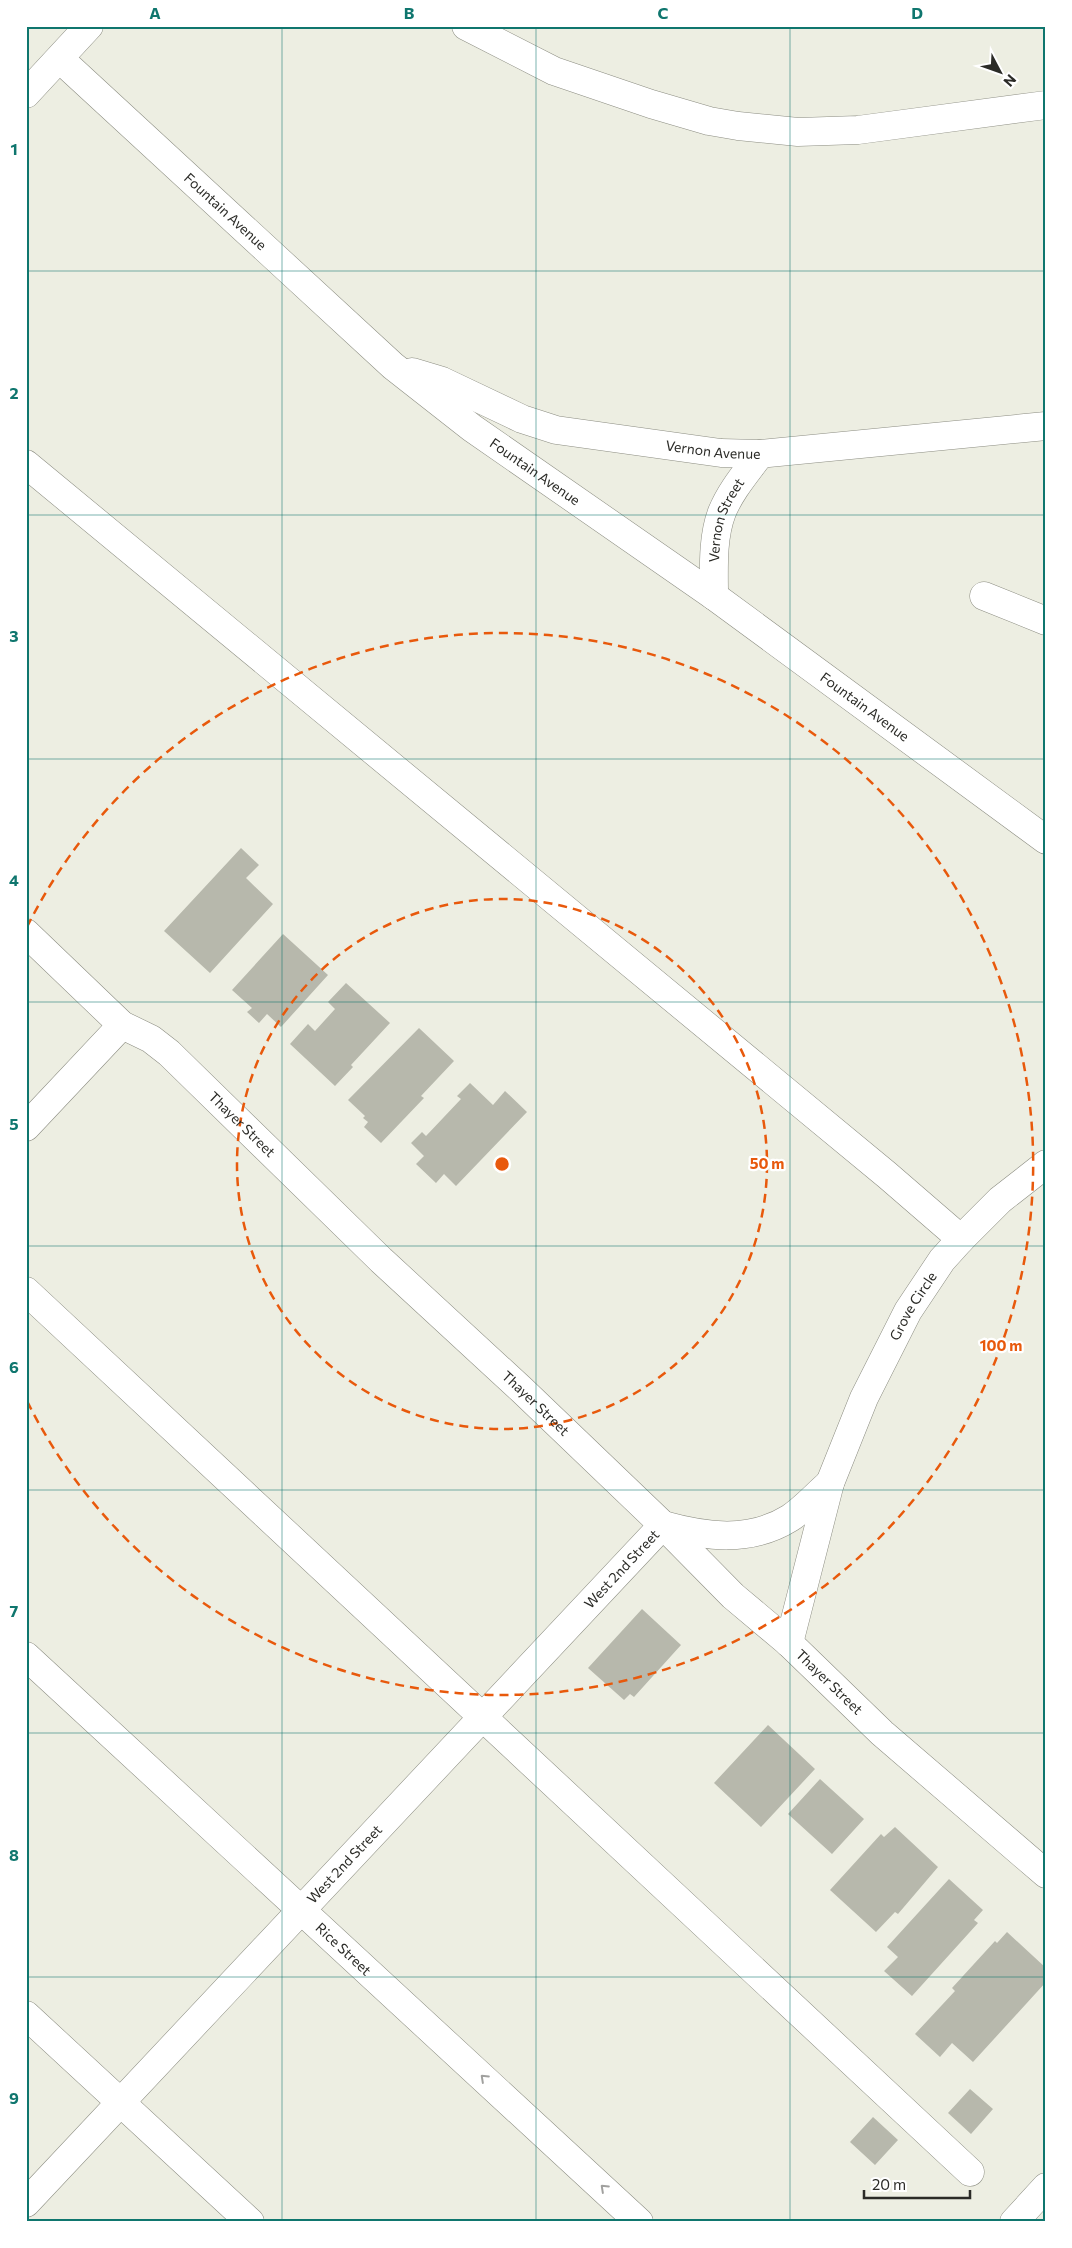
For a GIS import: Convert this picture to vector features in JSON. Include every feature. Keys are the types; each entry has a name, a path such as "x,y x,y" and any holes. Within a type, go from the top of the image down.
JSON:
{"street":[{"path":"26,94 89,26"},
{"path":"466,26 554,70 651,104 709,121 738,126 798,132 858,130 1046,105"},
{"name":"Fountain Avenue","path":"60,59 393,366 472,428 714,596 1046,840"},
{"name":"Vernon Avenue","path":"393,366 442,381 522,419 556,430 721,453 760,454 1046,426"},
{"name":"Vernon Street","path":"714,596 714,552 722,513 734,489 760,454"},
{"path":"26,464 864,1156 960,1238"},
{"path":"984,596 1046,621"},
{"name":"Thayer Street","path":"26,933 122,1025 151,1040 168,1053 381,1260 522,1390 663,1525 733,1596 789,1643 882,1733 1046,1874"},
{"path":"26,1127 122,1025"},
{"name":"Grove Circle","path":"789,1643 830,1483 864,1398 908,1311 942,1260 960,1238 1000,1200 1046,1164"},
{"path":"26,1291 484,1716 970,2172"},
{"name":"Grove Circle","path":"663,1525 693,1533 737,1536 759,1532 791,1518 830,1483"},
{"name":"West 2nd Street","path":"26,2203 663,1525"},
{"name":"Rice Street","path":"26,1656 639,2222"},
{"path":"26,2015 250,2222"},
{"path":"1014,2222 1046,2187"}],"building":[{"path":"241,848 259,865 246,878 273,904 210,973 164,931"},
{"path":"283,934 328,975 281,1027 267,1014 259,1023 247,1012 252,1008 232,990"},
{"path":"346,983 390,1023 351,1065 353,1067 335,1086 290,1044 308,1024 315,1031 335,1009 328,1002"},
{"path":"419,1028 454,1061 421,1096 424,1098 381,1143 364,1127 368,1122 363,1118 365,1116 348,1100"},
{"path":"470,1083 493,1105 505,1091 527,1112 456,1186 444,1174 436,1183 416,1164 424,1156 411,1143 422,1132 426,1136 461,1099 457,1096"},
{"path":"642,1609 681,1645 634,1697 630,1694 624,1700 588,1668"},
{"path":"768,1725 815,1769 761,1827 714,1783"},
{"path":"820,1779 864,1819 832,1854 788,1814"},
{"path":"895,1827 938,1867 898,1914 895,1912 876,1932 830,1890 881,1834 884,1837"},
{"path":"949,1879 983,1910 974,1920 978,1923 912,1996 884,1971 898,1957 887,1947"},
{"path":"1007,1932 1046,1968 1046,1982 973,2062 952,2043 940,2057 915,2034 955,1991 952,1988 995,1941 997,1943"},
{"path":"970,2089 993,2109 971,2134 948,2113"},
{"path":"873,2117 898,2140 875,2165 850,2142"}]}
